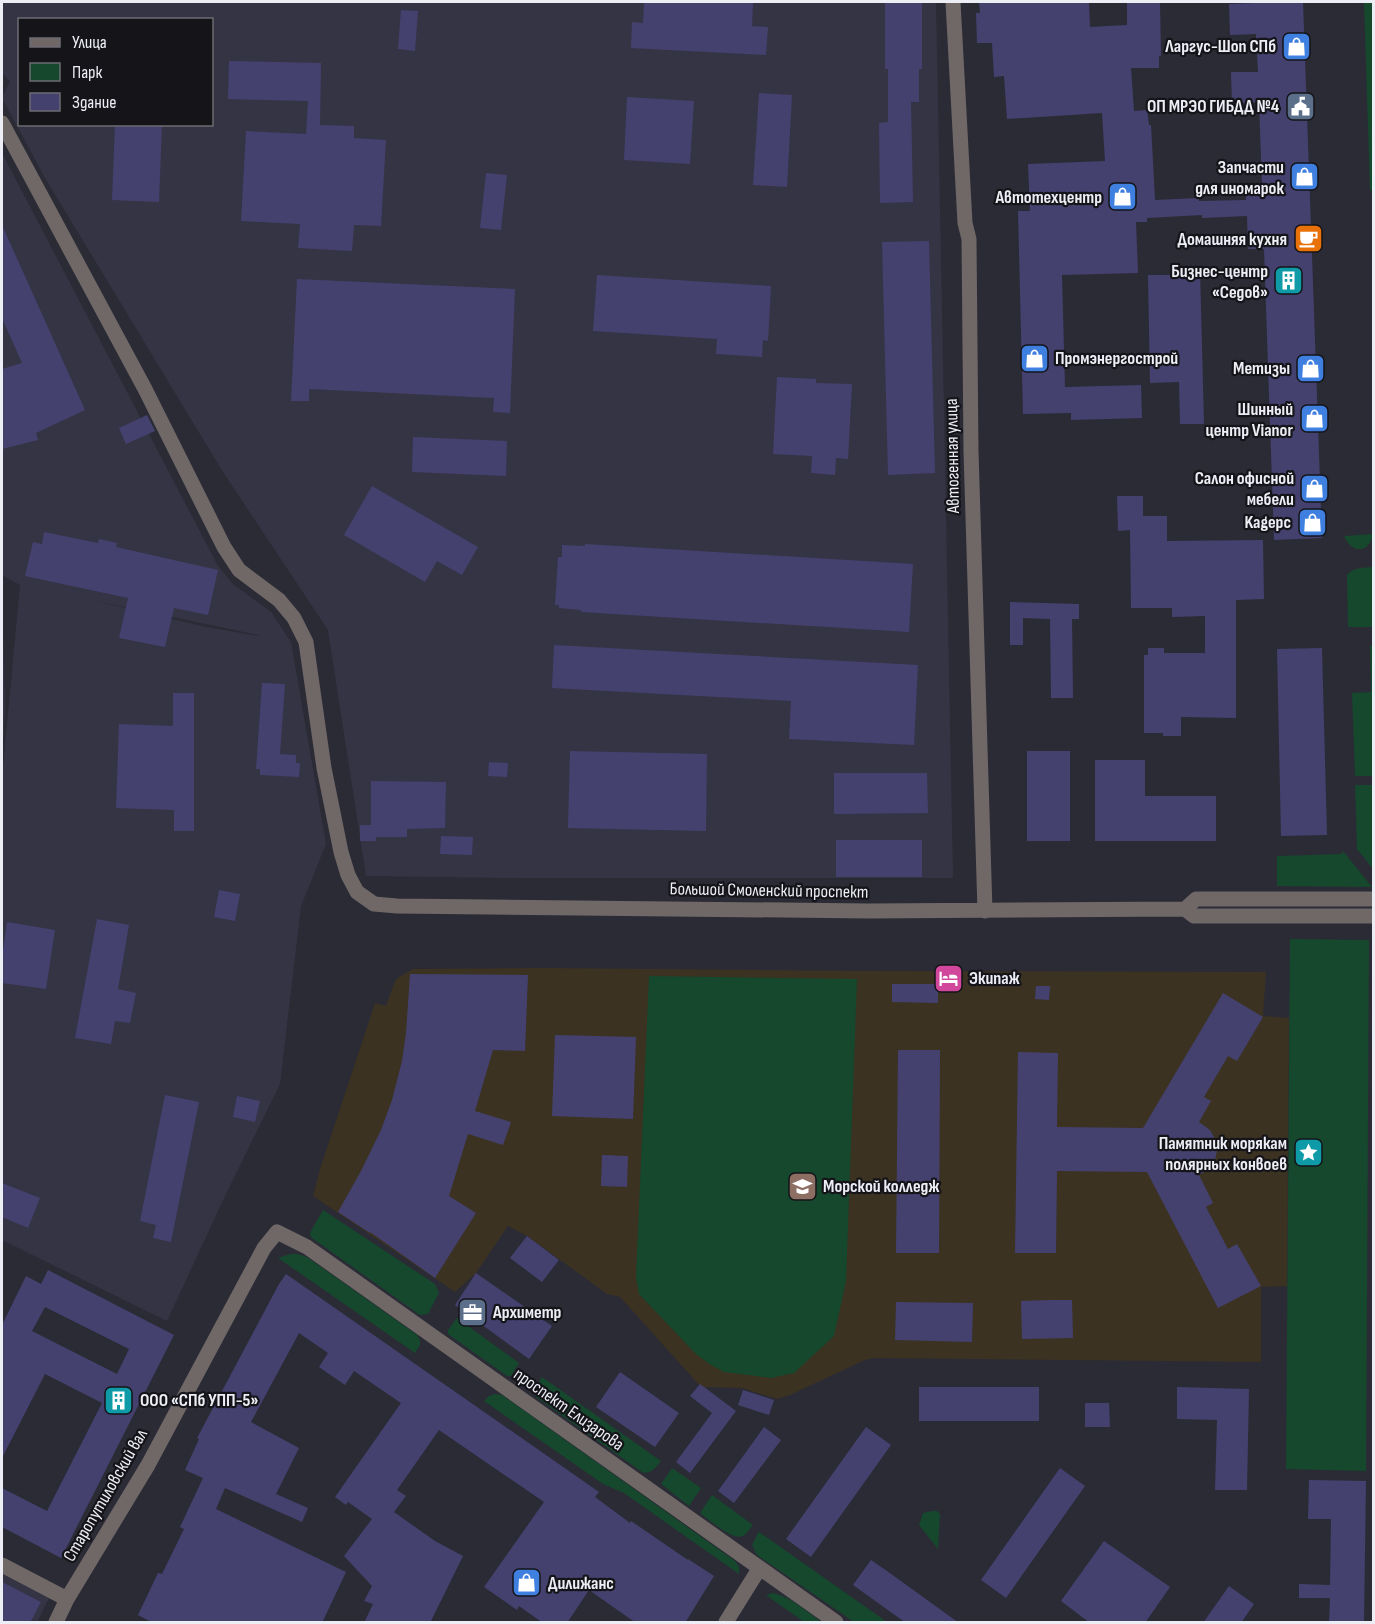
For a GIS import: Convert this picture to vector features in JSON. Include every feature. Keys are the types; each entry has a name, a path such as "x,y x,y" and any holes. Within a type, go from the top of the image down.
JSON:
{"street":[{"name":"Автогенная улица","path":"953,2 965,223 969,239 971,451 985,910"},
{"name":"Большой Смоленский проспект","path":"2,123 145,389 225,547 239,570 279,600 294,618 306,642 328,789 341,852 348,875 357,892 374,904 985,910 1185,909 1194,916 1374,916"},
{"name":"Большой Смоленский проспект","path":"1185,909 1196,899 1374,899"},
{"name":"проспект Елизарова","path":"277,1232 307,1247 836,1623"},
{"name":"Старопутиловский вал","path":"56,1623 67,1599 148,1465 264,1248 277,1232"},
{"path":"2,1565 67,1599"},
{"path":"726,1623 759,1569"}],"shaded area":[{"path":"2,2 936,2 953,878 366,876 328,630 223,472 45,178 2,98 10,81 2,73"},
{"path":"2,153 218,566 233,584 271,612 291,642 326,844 301,906 280,1084 167,1321 2,1240 2,778 20,585 2,575","holes":["91,600 259,635 206,627"]},
{"path":"2,575 5,710 2,761"},
{"name":"Морской колледж","path":"413,969 1266,972 1263,1016 1289,1018 1287,1286 1261,1287 1261,1362 874,1358 777,1399 742,1388 701,1387 620,1297 607,1294 527,1236 508,1226 476,1273 455,1292 313,1196 320,1169 375,1003 386,1006 395,981 399,977"},
{"path":"2,1574 49,1598 37,1622 2,1622"}],"green space":[{"path":"1364,2 1373,2 1373,190 1370,191"},
{"path":"1373,534 1368,546 1360,549 1351,546 1344,536"},
{"path":"1373,567 1373,627 1348,627 1347,575 1355,569"},
{"path":"1370,646 1374,646 1373,776 1355,776 1352,693 1371,692"},
{"path":"1355,785 1373,785 1373,869 1357,849"},
{"path":"1343,851 1372,887 1277,886 1277,856 1342,854"},
{"path":"1290,939 1369,940 1366,1471 1286,1469"},
{"path":"649,976 857,979 846,1281 834,1336 794,1373 771,1378 724,1372 696,1354 639,1294 636,1277"},
{"path":"323,1210 435,1284 439,1293 428,1314 420,1315 312,1238 311,1231"},
{"path":"290,1254 307,1257 417,1335 420,1345 415,1353 278,1258"},
{"path":"457,1318 519,1363 511,1376 507,1376 448,1334 448,1330"},
{"path":"542,1377 661,1461 651,1471 642,1472 536,1397 534,1389"},
{"path":"495,1394 502,1395 735,1561 739,1567 739,1574 624,1493 603,1484 484,1401"},
{"path":"672,1468 701,1488 689,1506 661,1484"},
{"path":"712,1495 753,1525 743,1536 727,1533 700,1513"},
{"path":"932,1511 940,1514 938,1549 919,1525 923,1513"},
{"path":"759,1531 887,1622 854,1622 757,1555 752,1545"},
{"path":"773,1593 792,1601 821,1622 804,1622 766,1595"}],"building":[{"path":"644,2 753,3 752,26 768,27 766,55 631,48 632,22 643,23"},
{"path":"885,2 922,2 922,69 919,69 919,102 911,102 913,202 880,203 879,123 888,122"},
{"path":"979,2 1089,2 1090,27 1127,25 1127,2 1160,2 1161,56 1159,56 1159,68 1131,68 1134,111 1147,110 1149,125 1151,125 1155,200 1199,198 1199,201 1246,200 1246,186 1262,185 1259,102 1232,104 1231,72 1258,72 1256,34 1230,35 1229,4 1303,2 1322,538 1274,540 1264,249 1248,249 1247,216 1202,218 1202,215 1147,218 1147,222 1136,222 1138,273 1062,275 1065,387 1141,385 1142,418 1071,420 1071,413 1023,414 1018,211 1030,211 1028,164 1105,161 1102,113 1007,119 1004,76 994,77 992,43 977,43 976,13 980,13"},
{"path":"401,10 418,11 415,51 398,49"},
{"path":"229,61 321,63 320,125 354,126 354,138 386,140 381,226 354,225 352,251 298,248 300,224 241,221 246,131 306,134 308,101 228,99"},
{"path":"759,93 792,95 787,187 753,185"},
{"path":"627,97 694,101 690,164 624,160"},
{"path":"115,126 162,126 159,202 112,200"},
{"path":"486,173 507,175 501,230 480,228"},
{"path":"2,225 85,410 36,433 38,440 2,449 2,369 22,363 2,318"},
{"path":"929,241 935,473 888,475 882,242"},
{"path":"1200,270 1204,424 1180,424 1179,382 1150,383 1148,275 1176,275 1176,271"},
{"path":"597,275 771,286 768,341 763,340 762,357 716,354 717,339 593,331"},
{"path":"297,279 515,289 510,413 493,412 494,398 309,389 309,401 291,401"},
{"path":"777,377 816,379 816,383 852,384 848,459 836,458 835,475 811,473 812,456 773,454"},
{"path":"147,415 155,431 126,444 119,428"},
{"path":"413,437 507,441 506,476 412,472"},
{"path":"372,486 478,547 462,575 437,561 425,582 344,535"},
{"path":"1117,496 1143,496 1143,516 1167,516 1167,541 1263,540 1264,599 1236,600 1236,718 1181,717 1181,736 1144,733 1144,655 1148,655 1148,648 1164,648 1164,653 1205,653 1205,616 1172,617 1172,608 1131,608 1130,530 1118,531"},
{"path":"44,532 98,543 99,539 117,543 116,547 218,570 208,615 174,608 165,647 119,638 128,598 25,576 33,542 42,544"},
{"path":"585,544 913,564 909,632 581,612 581,610 559,608 559,605 555,605 558,557 562,557 562,545 585,546"},
{"path":"1010,602 1079,604 1079,619 1072,619 1073,698 1051,698 1050,619 1023,618 1023,645 1010,645"},
{"path":"554,645 918,665 914,745 789,739 791,701 552,688"},
{"path":"1322,648 1327,835 1281,836 1277,649"},
{"path":"262,683 285,684 280,754 296,755 296,763 300,763 299,777 260,775 260,769 256,769"},
{"path":"173,693 194,693 194,831 174,831 174,810 116,808 119,724 173,726"},
{"path":"570,751 707,754 706,831 568,828"},
{"path":"1027,751 1070,751 1070,841 1027,841"},
{"path":"1095,760 1145,760 1145,796 1216,796 1216,841 1095,841"},
{"path":"489,762 508,763 507,777 488,776"},
{"path":"834,773 927,773 928,813 834,814"},
{"path":"371,781 446,782 445,828 407,829 407,837 376,837 376,841 360,841 360,825 371,825"},
{"path":"441,836 473,837 472,855 440,854"},
{"path":"836,840 922,840 922,877 836,877"},
{"path":"219,890 240,894 235,921 214,917"},
{"path":"97,919 129,925 118,989 136,993 130,1023 115,1021 111,1044 75,1038"},
{"path":"7,922 55,930 46,989 2,983 2,958"},
{"path":"410,974 528,975 525,1051 493,1050 475,1111 511,1122 503,1145 468,1134 449,1196 476,1213 435,1278 338,1212 381,1130 392,1100 402,1061 406,1033"},
{"path":"892,984 938,984 938,1003 892,1002"},
{"path":"1036,986 1050,986 1049,1000 1035,999"},
{"path":"1223,993 1263,1017 1237,1061 1228,1056 1204,1097 1211,1101 1199,1122 1210,1130 1217,1150 1215,1161 1209,1169 1199,1175 1213,1203 1206,1207 1228,1249 1237,1244 1261,1286 1218,1308 1147,1172 1057,1171 1056,1253 1015,1253 1018,1052 1058,1053 1057,1127 1143,1128"},
{"path":"555,1035 636,1037 633,1119 552,1116"},
{"path":"898,1050 940,1050 939,1253 896,1253"},
{"path":"165,1095 199,1102 171,1242 153,1238 156,1225 140,1221"},
{"path":"237,1096 260,1101 255,1122 233,1117"},
{"path":"602,1155 628,1156 627,1187 601,1186"},
{"path":"2,1183 40,1198 28,1228 2,1217"},
{"path":"527,1236 559,1260 542,1282 510,1258"},
{"name":"ООО «СПб УПП-5»","path":"48,1270 174,1335 61,1558 2,1527 2,1488 47,1511 102,1403 45,1374 2,1458 2,1325 26,1276 41,1284","holes":["45,1307 129,1349 117,1374 32,1331"]},
{"path":"476,1273 552,1326 529,1359 455,1305"},
{"path":"286,1274 599,1492 595,1497 630,1523 631,1521 714,1576 685,1623 636,1623 589,1590 567,1623 543,1623 519,1606 517,1610 484,1587 544,1502 439,1430 397,1490 406,1496 394,1512 435,1541 463,1556 430,1623 364,1623 373,1604 364,1601 372,1586 344,1556 372,1519 348,1502 346,1505 335,1497 401,1403 354,1371 345,1385 319,1367 328,1353 299,1333 251,1422 299,1448 276,1494 308,1508 302,1522 225,1488 216,1509 346,1572 322,1623 153,1623 138,1615 158,1573 162,1574 184,1529 180,1527 203,1478 185,1470 199,1439 197,1438"},
{"path":"1072,1300 1073,1338 1022,1339 1021,1301"},
{"path":"896,1302 973,1303 972,1342 895,1340"},
{"path":"620,1372 679,1413 655,1447 596,1407"},
{"path":"700,1384 736,1411 690,1473 676,1462 712,1413 690,1396"},
{"path":"919,1387 1039,1387 1039,1421 919,1421"},
{"path":"1177,1387 1249,1389 1247,1490 1215,1490 1217,1420 1177,1419"},
{"path":"743,1390 774,1400 769,1415 738,1405"},
{"path":"1085,1403 1109,1403 1110,1427 1085,1427"},
{"path":"764,1427 781,1440 734,1503 718,1491"},
{"path":"866,1427 891,1445 811,1557 786,1539"},
{"path":"1060,1468 1085,1486 1006,1598 981,1580"},
{"path":"1309,1480 1366,1481 1364,1623 1329,1623 1330,1598 1299,1598 1299,1584 1330,1585 1331,1519 1308,1519"},
{"path":"1104,1541 1170,1587 1145,1623 1090,1623 1061,1601"},
{"path":"871,1560 959,1623 906,1623 853,1585"},
{"path":"2,1582 41,1602 30,1623 2,1623"},
{"path":"1229,1586 1254,1604 1241,1623 1203,1623"}],"place":[{"name":"Ларгус-Шоп СПб","path":"1297,46"},
{"name":"ОП МРЭО ГИБДД №4","path":"1300,106"},
{"name":"Запчасти для иномарок","path":"1305,177"},
{"name":"Автотехцентр","path":"1123,197"},
{"name":"Домашняя кухня","path":"1308,239"},
{"name":"Бизнес-центр «Седов»","path":"1289,281"},
{"name":"Промэнергострой","path":"1034,358"},
{"name":"Метизы","path":"1311,368"},
{"name":"Шинный центр Vianor","path":"1314,419"},
{"name":"Салон офисной мебели","path":"1315,488"},
{"name":"Kagepc","path":"1312,522"},
{"name":"Экипаж","path":"948,978"},
{"name":"Памятник морякам полярных конвоев","path":"1308,1153"},
{"name":"Морской колледж","path":"802,1186"},
{"name":"Архиметр","path":"472,1312"},
{"name":"ООО «СПб УПП-5»","path":"119,1400"},
{"name":"Дилижанс","path":"527,1583"}]}
